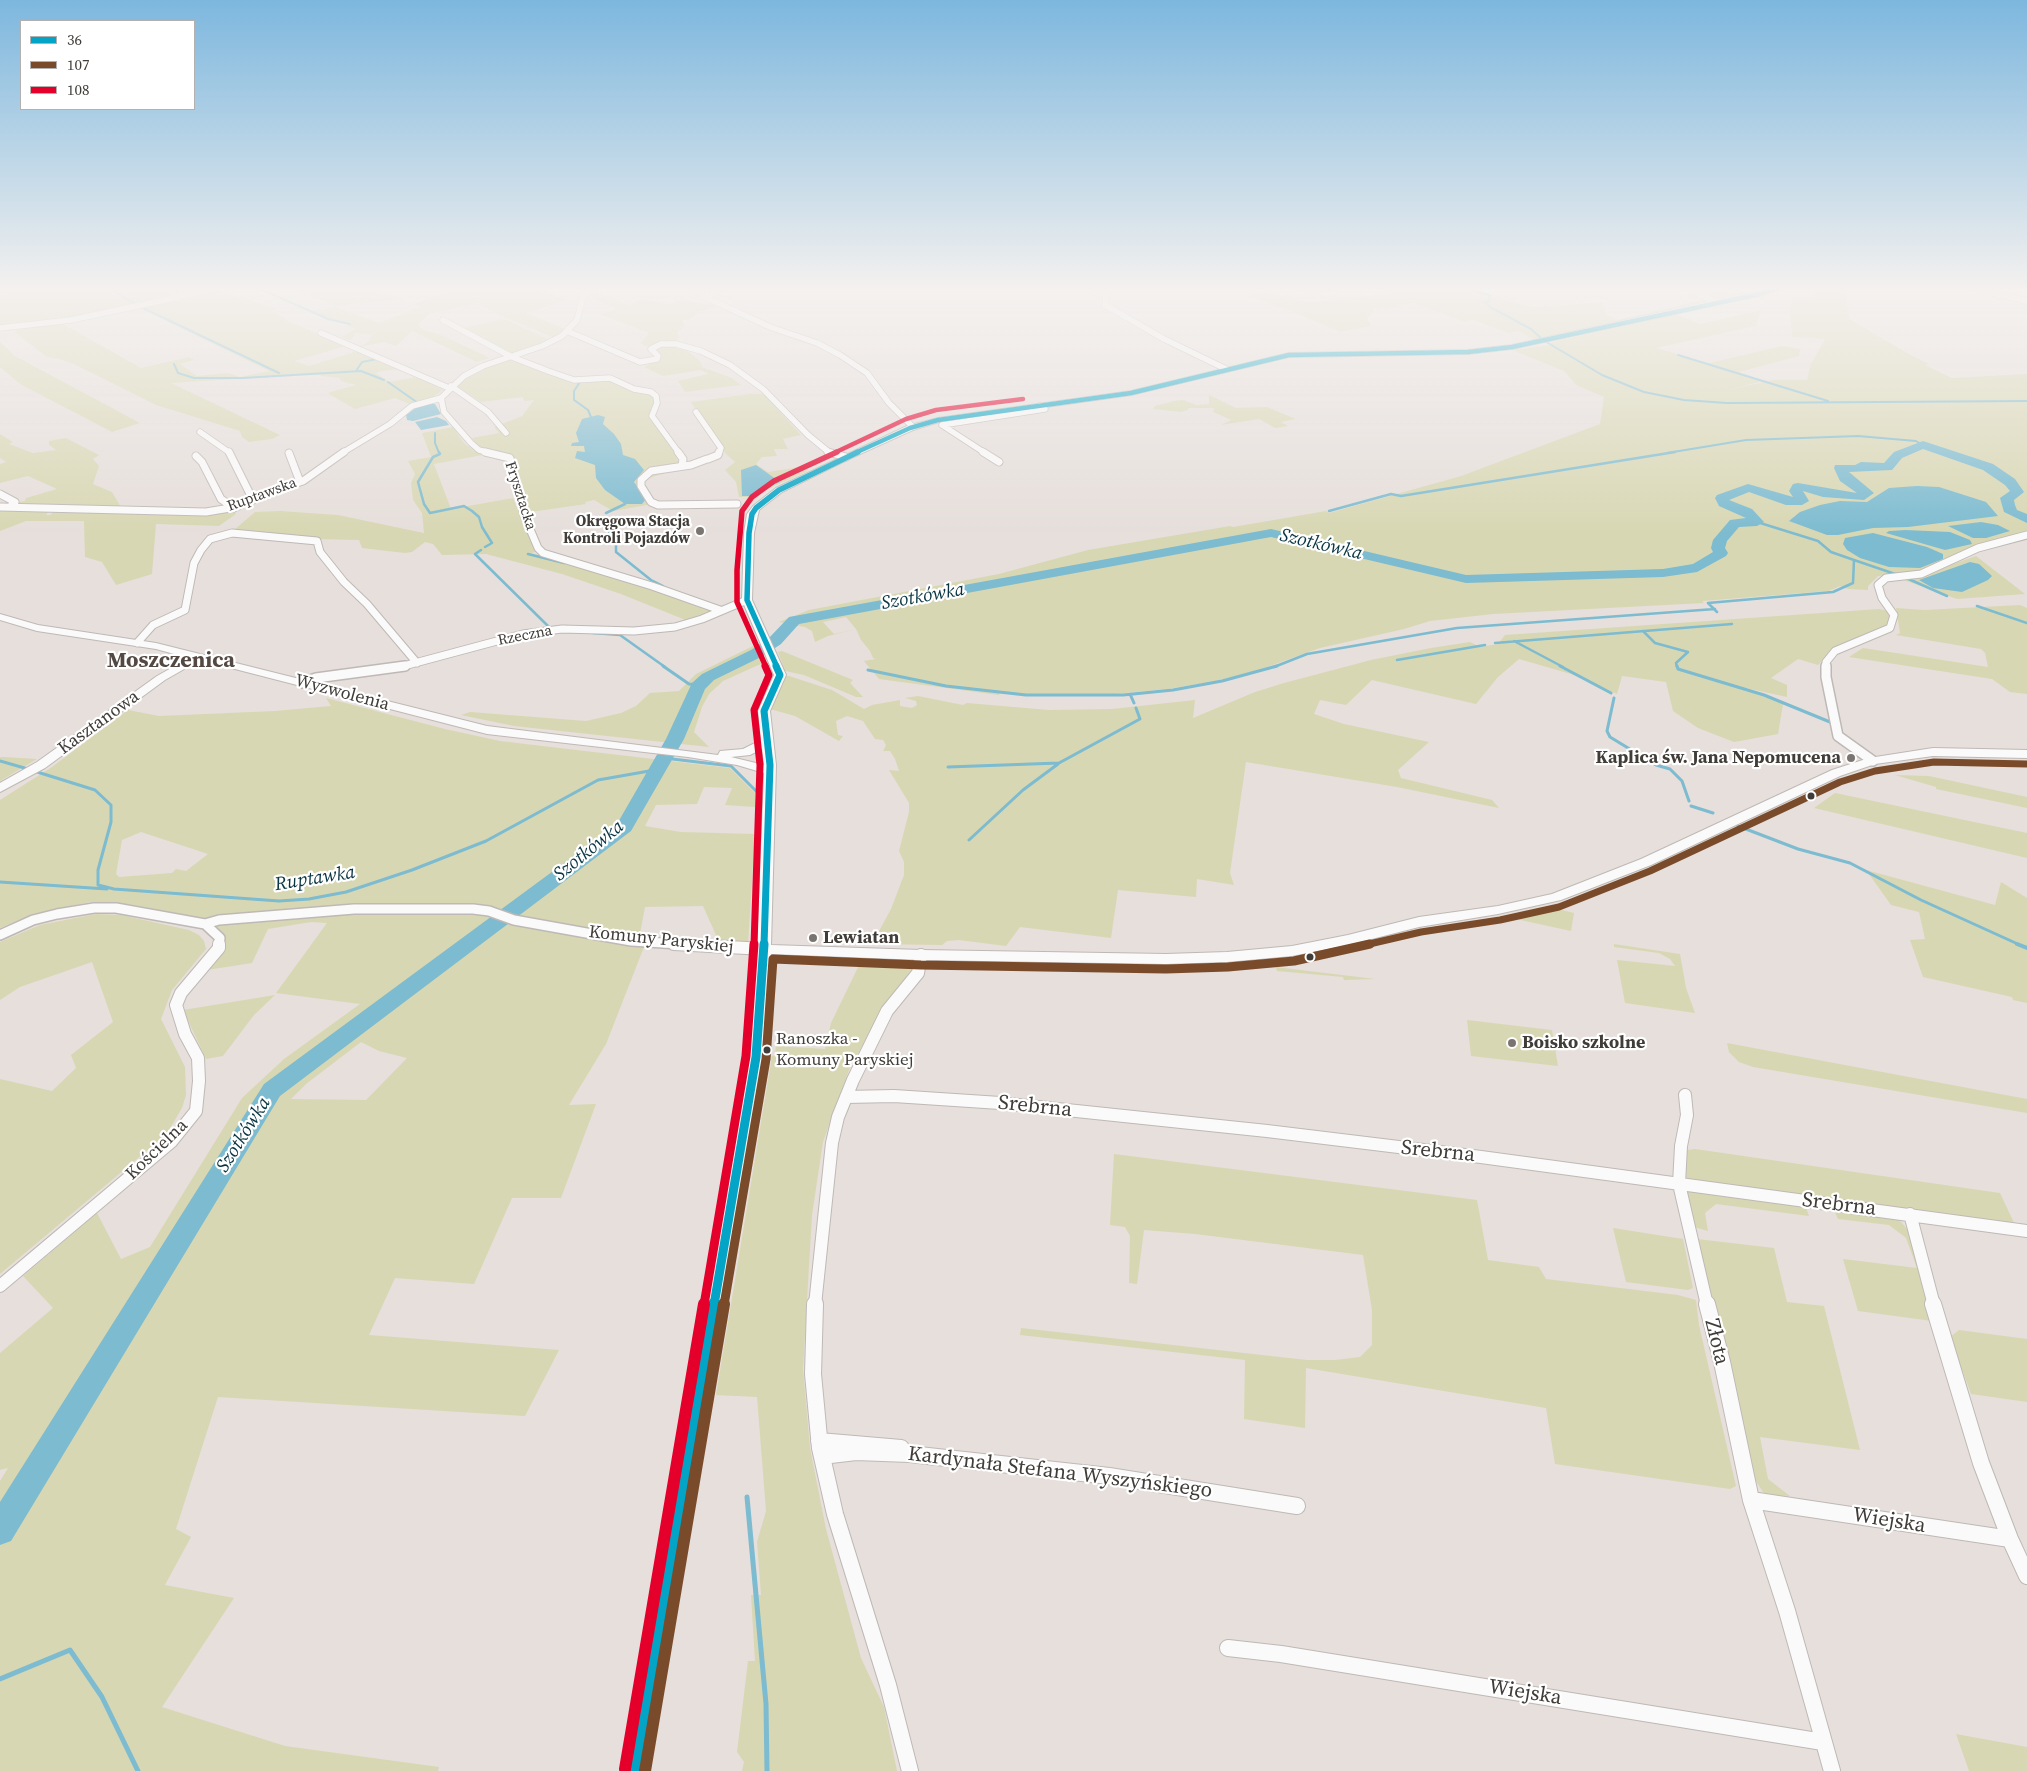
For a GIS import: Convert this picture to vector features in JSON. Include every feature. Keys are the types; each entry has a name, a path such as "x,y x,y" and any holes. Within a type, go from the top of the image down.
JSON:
{"street":[{"path":"409,370 450,387 488,412 506,432"},
{"path":"440,398 450,387 477,370"},
{"path":"546,370 571,379 610,378 634,389 651,392 656,396 657,404 652,416 681,456 684,462 682,466"},
{"path":"736,370 763,389 803,431 821,446 830,452 846,458"},
{"path":"862,370 889,403 913,427"},
{"path":"636,1771 756,1057 764,949 770,771 769,741 764,711 780,675 747,600 750,533 755,510 780,490 913,427 938,420 1131,393 1223,370"},
{"name":"Ruptawska","path":"0,507 162,512 206,512 234,508 300,482 346,450 390,424 412,406 440,398"},
{"name":"Frysztacka","path":"440,398 444,412 470,443 479,450 510,458 524,516 538,548 543,553 652,586 720,610"},
{"path":"999,462 942,425 1045,409 1040,406"},
{"path":"696,412 721,448 719,454 682,466 666,467 644,476 641,486 653,504 663,506 737,504"},
{"path":"200,432 230,451 252,500"},
{"path":"289,454 300,482"},
{"path":"196,456 202,462 221,499 234,508"},
{"path":"0,494 15,502 10,508"},
{"path":"137,643 160,621 184,610 194,563 201,550 210,539 232,532 317,541 320,552 331,567 417,663"},
{"path":"1873,761 1838,736 1826,677 1826,662 1835,652 1890,628 1894,615 1882,598 1878,585 1886,578 1921,574 1978,548 2027,535"},
{"name":"Rzeczna","path":"302,683 316,678 397,668 523,634 562,629 654,630 689,624 747,600"},
{"name":"Wyzwolenia","path":"0,617 38,628 137,643 198,657 487,730 684,753"},
{"name":"Kasztanowa","path":"0,788 41,765 161,678 198,657"},
{"path":"745,757 769,741"},
{"name":"Komuny Paryskiej","path":"205,924 228,919 354,909 460,908 495,914 514,920 631,941 764,949 921,955 1166,959 1233,957 1319,946 1419,922 1498,910 1556,897 1613,876 1836,773 1873,761 1933,752 2027,754"},
{"path":"684,753 745,757 757,762 770,757"},
{"path":"745,757 770,771"},
{"path":"0,935 33,920 94,908 138,910 205,924"},
{"name":"Kościelna","path":"0,1286 148,1163 171,1142 196,1111 200,1081 198,1058 185,1034 176,1005 186,986 218,948 220,938 205,924"},
{"path":"910,1771 888,1685 835,1514 821,1449 812,1374 815,1287 832,1143 846,1097 887,1012 918,973 921,955"},
{"name":"Złota","path":"1685,1095 1687,1115 1681,1146 1679,1184 1752,1500"},
{"name":"Srebrna","path":"846,1097 894,1096 1020,1105 1481,1156 2027,1231"},
{"path":"1910,1214 1939,1326 1981,1463 2010,1539 2027,1576"},
{"name":"Kardynała Stefana Wyszyńskiego","path":"821,1449 946,1458 1109,1476 1244,1496 1297,1506"},
{"path":"1752,1500 1787,1611 1832,1771"},
{"name":"Wiejska","path":"1752,1500 2010,1539"},
{"name":"Wiejska","path":"1228,1648 1281,1654 1823,1742"}],"green space":[{"path":"3,370 40,370 140,423 112,432 20,384"},
{"path":"85,370 188,370 197,376 228,373 240,377 269,371 266,370 395,370 376,373 389,382 417,377 443,390 433,397 412,405 395,398 355,409 329,394 330,392 356,385 341,381 339,378 321,376 320,374 171,383 280,435 272,439 249,442 242,437 240,431 156,405"},
{"path":"481,370 547,370 576,379 613,377 636,388 654,393 654,408 649,416 671,445 681,468 637,482 647,500 647,505 613,511 594,500 585,502 586,504 530,512 514,457 481,448 472,438 499,433 494,427 522,416 534,400 525,401 522,397 481,402 455,385 470,374"},
{"path":"650,370 709,370 732,378 741,385 685,392 678,381 708,374 701,370 663,376"},
{"path":"1561,370 1748,370 1739,372 1763,381 1728,390 1773,380 1807,380 1810,370 1935,370 1952,378 2027,374 2027,532 1915,573 1878,576 1868,586 1868,590 1848,589 1840,586 1829,591 1702,601 1704,603 1493,614 1430,621 1404,629 1320,648 1259,670 1216,681 1168,689 1104,695 1045,696 1000,693 999,695 879,679 864,661 876,659 873,658 861,640 856,629 828,636 815,642 812,631 805,627 779,622 809,610 999,574 1088,550 1326,511 1329,513 1461,476 1600,424 1604,397 1576,385","holes":["846,617 856,629 834,634 823,622"]},
{"path":"749,394 764,394 801,435 783,439 788,449 774,449 777,456 762,457 756,464 768,472 800,467 808,471 750,497 739,497 736,482 725,470 735,462 726,454 691,402"},
{"path":"1209,395 1236,408 1267,407 1296,419 1281,422 1288,426 1275,428 1259,419 1221,425 1231,420 1213,412 1214,408 1188,408 1188,410 1181,412 1153,409 1155,406 1183,400 1196,405 1209,404"},
{"path":"453,427 464,443 474,451 488,454 434,464 451,509 513,498 536,552 531,553 581,565 713,610 688,621 621,594 562,574 486,554 442,555 433,544 425,542 412,552 405,553 362,548 359,540 315,539 234,530 255,512 280,511 338,515 424,533 422,513 413,500 411,483 415,474 408,461 431,457 422,433"},
{"path":"0,434 13,442 9,444 33,453 56,450 49,445 49,441 66,438 99,455 93,459 99,466 93,484 112,492 122,509 15,506 18,502 25,501 26,498 57,489 28,476 0,483 0,464 6,462 0,458"},
{"path":"0,508 50,510 46,515 50,515 55,510 233,510 236,514 219,526 156,524 152,574 116,585 102,562 85,557 84,521 26,521 0,531"},
{"path":"1976,556 2025,594 1957,599 1901,579 1921,575"},
{"path":"2020,605 2027,608 2027,694 2010,692 1992,679 1849,657 1863,648 1988,667 1985,653 1981,649 1896,635 1900,633 1896,608 1925,610"},
{"path":"1879,609 1888,611 1891,616 1887,629 1838,648 1827,655 1818,665 1798,659 1771,678 1787,685 1787,697 1741,687 1783,704 1778,734 1734,742 1698,728 1673,711 1666,682 1622,676 1617,694 1571,674 1519,659 1498,677 1476,704 1372,680 1346,705 1320,700 1314,714 1344,724 1429,742 1398,770 1401,778 1492,800 1499,808 1397,787 1246,762 1230,873 1234,885 1197,879 1196,897 1118,890 1111,938 1020,927 1006,946 959,940 947,941 942,945 872,944 891,909 904,875 904,862 899,851 909,812 909,803 889,770 899,771 895,759 890,751 883,751 886,745 883,740 875,739 863,721 847,716 836,721 838,735 843,736 839,741 795,716 770,709 785,676 789,676 832,690 864,709 872,705 900,700 900,706 912,708 917,705 916,701 905,698 918,696 963,705 967,703 1049,710 1112,709 1195,700 1193,718 1255,692 1284,683 1371,660 1431,648 1470,642 1480,647 1498,644 1505,635"},
{"path":"753,646 756,647 765,662 723,681 709,694 702,707 694,732 709,747 514,726 461,715 470,712 586,721 621,713 636,706 650,693 679,691 696,674"},
{"path":"782,651 853,680 850,683 863,697 856,697 804,675 785,671 778,652"},
{"path":"326,698 445,729 500,741 730,768 755,793 755,807 725,805 732,788 704,787 697,804 656,805 645,826 681,832 755,834 748,944 720,944 703,906 645,907 639,939 525,920 499,910 228,915 202,919 133,905 90,902 34,914 0,928 0,800 52,767 128,710 159,716 275,711 331,706","holes":["141,832 208,854 186,871 176,869 172,873 119,877 116,874 122,840"]},
{"path":"0,757 4,757 37,759 0,781"},
{"path":"1895,775 1929,776 2027,797 2027,808 1936,789 1936,787"},
{"path":"1835,793 2027,833 2027,858 1814,808"},
{"path":"1866,870 1995,905 2001,882 2027,898 2027,1003 2013,1000 2012,997 1923,977 1910,940 1925,939 1919,912 1891,905"},
{"path":"1554,908 1574,913 1571,931 1516,919 1510,915"},
{"path":"469,912 492,916 518,925 644,947 606,1044 569,1105 596,1104 561,1198 512,1198 474,1284 395,1278 369,1335 559,1350 525,1416 218,1397 176,1529 191,1537 165,1585 234,1598 162,1707 285,1746 439,1767 438,1771 0,1771 0,1481 8,1468 0,1470 0,1353 53,1308 23,1276 97,1213 121,1259 150,1247 242,1098 284,1059 360,1004 276,993 327,923 311,922 268,929 252,963 207,970 224,948 225,940 217,927 219,923 337,913","holes":["361,1042 379,1051 407,1058 366,1100 291,1099 306,1084"]},
{"path":"96,914 121,915 189,930 199,935 204,941 206,949 172,990 161,1019 185,1067 186,1095 182,1108 169,1130 156,1143 0,1274 0,1079 52,1091 76,1068 71,1055 113,1022 92,962 20,987 0,1000 0,942 40,925"},
{"path":"1614,944 1680,954 1686,988 1695,1013 1625,1003 1617,960 1675,966 1670,959 1659,953 1614,947"},
{"path":"862,959 908,961 911,970 878,1017 849,1070 823,1142 812,1215 803,1369 810,1448 826,1529 861,1658 884,1707 897,1771 742,1771 744,1762 737,1752 748,1661 755,1661 751,1595 761,1595 757,1542 766,1511 757,1397 716,1395 772,1056 775,1055 776,1046 825,1049 831,1023"},
{"path":"1276,967 1375,979 1344,980 1343,977 1277,971"},
{"path":"275,995 254,1015 223,1056 206,1059 183,1010"},
{"name":"Boisko szkolne","path":"1467,1020 1552,1030 1558,1066 1471,1056"},
{"path":"1727,1043 2027,1099 2027,1113 1753,1067 1739,1062 1729,1052"},
{"path":"1695,1149 2000,1193 2015,1225 1690,1182 1686,1179 1687,1150"},
{"path":"1114,1154 1477,1200 1488,1260 1539,1267 1546,1279 1678,1295 1696,1300 1699,1325 1736,1486 1730,1489 1555,1464 1546,1408 1306,1368 1305,1428 1244,1419 1245,1360 1020,1335 1021,1328 1307,1360 1335,1360 1360,1357 1372,1345 1372,1310 1363,1255 1195,1234 1144,1230 1137,1284 1129,1283 1130,1236 1125,1227 1110,1225"},
{"path":"1687,1192 1805,1205 1809,1216 1716,1204 1705,1213 1708,1231 1694,1227"},
{"path":"1833,1208 1890,1215 1901,1222 1912,1235 1932,1321 1858,1311 1843,1259 1917,1268 1906,1238 1889,1225 1838,1219"},
{"path":"1613,1228 1683,1239 1693,1288 1688,1290 1626,1282"},
{"path":"1697,1239 1774,1248 1787,1302 1824,1306 1860,1450 1760,1437 1768,1479 1790,1496 1765,1495 1752,1475"},
{"path":"1959,1330 2027,1339 2027,1402 1971,1394 1950,1337"},
{"path":"1956,1734 2027,1747 2027,1771 1969,1771"}],"water":[{"path":"430,403 435,404 441,414 413,421 407,420 406,415 417,407"},
{"path":"598,415 605,417 603,424 621,444 623,455 635,459 644,470 634,482 646,499 642,504 625,504 605,490 596,478 595,465 575,458 577,451 585,452 584,446 571,446 572,443 579,442 576,433 582,419"},
{"path":"437,417 446,421 449,425 421,430 415,422"},
{"path":"756,465 780,482 750,496 742,496 741,470"},
{"path":"1939,487 1986,502 1998,516 1908,527 1873,528 1838,535 1827,535 1789,521 1800,512 1820,505 1840,501 1867,502 1889,488"},
{"path":"1981,522 1998,525 2010,531 1986,538 1973,538 1948,526"},
{"path":"1889,531 1950,532 1970,540 1972,544 1945,550 1886,533"},
{"path":"1873,533 1927,547 1943,554 1943,559 1920,568 1889,567 1860,558 1847,550 1843,544 1845,538"},
{"path":"1970,562 1979,564 1992,576 1988,580 1962,592 1933,588 1919,580"}],"waterway":[{"path":"177,370 178,373 194,378 243,378 361,371 384,380"},
{"path":"272,370 279,373"},
{"path":"1593,370 1644,392 1684,400 1727,403 2027,401"},
{"path":"1726,370 1828,401"},
{"path":"388,382 418,403"},
{"path":"580,382 574,391 574,400 588,410 591,417"},
{"path":"435,433 435,443 439,453"},
{"path":"1667,453 1746,440 1858,436 1916,441 1923,445"},
{"name":"Szotkówka","path":"0,1530 272,1090 624,827 675,739 698,687 708,677 757,653 775,641 794,620 1271,533 1466,579 1663,573 1697,568 1721,553 1718,548 1720,540 1735,523 1757,522 1747,512 1724,503 1722,498 1748,488 1757,489 1786,501 1802,501 1796,491 1798,487 1823,493 1859,497 1867,493 1845,478 1840,468 1860,469 1861,466 1887,467 1898,455 1923,445 1988,467 2010,482 2017,492 2007,498 2011,512 2027,519"},
{"path":"439,452 440,454 433,457 418,482 424,504 430,513 464,506 472,511 479,517 482,527 492,543 485,547"},
{"path":"1329,511 1391,494 1401,496 1675,452"},
{"path":"606,513 625,504"},
{"path":"600,519 616,541 616,552 651,580 663,586"},
{"path":"1757,522 1818,541 1831,552 1854,560"},
{"path":"481,550 475,554 550,628"},
{"path":"528,554 564,563"},
{"path":"1714,609 1708,603 1833,592 1853,583 1854,560"},
{"path":"1854,560 1898,575"},
{"path":"1904,577 1947,596"},
{"path":"1977,606 2027,623"},
{"path":"1276,666 1307,654 1457,628 1714,609"},
{"path":"1714,609 1717,612"},
{"path":"1643,631 1732,624"},
{"path":"1515,641 1643,631"},
{"path":"1643,631 1655,643 1688,652 1676,663 1677,667"},
{"path":"593,633 620,635 665,667"},
{"path":"1495,643 1515,641"},
{"path":"1515,641 1563,667"},
{"path":"1397,660 1485,645"},
{"path":"663,666 689,684 700,685"},
{"path":"1130,694 1173,690 1222,681 1276,666"},
{"path":"1560,666 1611,693"},
{"path":"1677,666 1678,669 1764,695 1830,722"},
{"path":"868,670 946,686 1026,695 1130,694"},
{"path":"1130,694 1134,703"},
{"path":"1614,698 1607,731 1610,737 1656,765 1670,769 1682,781 1689,801"},
{"path":"948,767 1059,763 1140,719 1136,708"},
{"path":"664,758 731,766 759,794 753,944"},
{"name":"Ruptawka","path":"0,761 28,769"},
{"path":"969,840 1023,790 1058,764"},
{"name":"Ruptawka","path":"34,771 95,790 111,805 111,822 98,870 98,885 114,889 279,901 309,899 346,892 412,870 486,841 598,780 655,770"},
{"path":"1691,806 1713,813"},
{"path":"1738,826 1798,849 1850,863 1921,900 2020,945"},
{"path":"0,882 107,889"},
{"path":"2017,944 2027,948"},
{"path":"747,1497 766,1704 767,1771"},
{"path":"0,1679 70,1650 102,1697 138,1771"}],"transit line":[{"name":"36","path":"635,1771 756,1057 764,949 770,765 764,711 780,675 747,600 749,533 752,514 756,508 779,490 910,428 938,420 1131,393 1228,370"},
{"name":"108","path":"625,1769 746,1056 754,948 760,765 754,710 769,675 737,602 737,570 742,511 752,497 774,481 906,419 936,410 1023,399"},
{"name":"107","path":"645,1771 766,1059 773,959 921,965 1166,969 1228,967 1294,961 1421,932 1500,920 1559,907 1650,871 1840,782 1875,771 1934,762 2027,764"}],"place":[{"name":"Okręgowa Stacja Kontroli Pojazdów","path":"700,531"},
{"name":"Kaplica św. Jana Nepomucena","path":"1851,758"},
{"name":"Lewiatan","path":"813,938"},
{"name":"Boisko szkolne","path":"1512,1043"},
{"name":"Ranoszka - Komuny Paryskiej","path":"767,1050"}],"district":[{"name":"Moszczenica","path":"171,661"}]}
